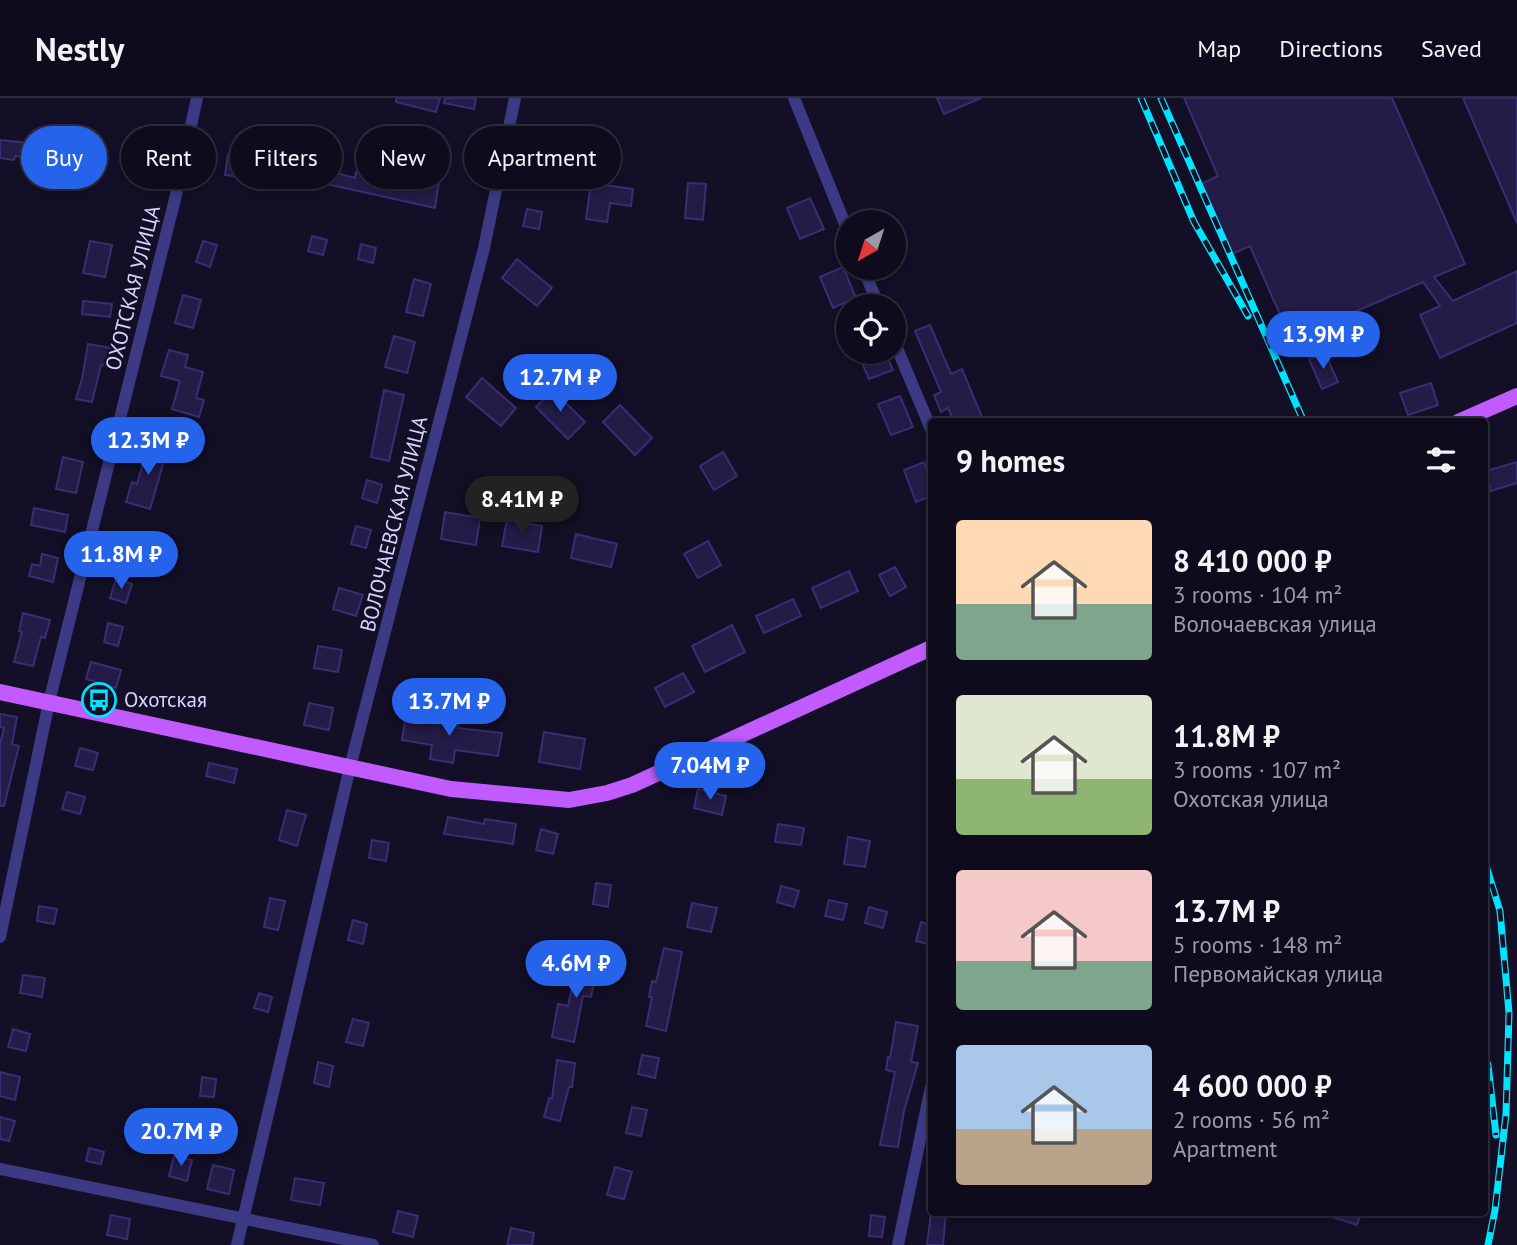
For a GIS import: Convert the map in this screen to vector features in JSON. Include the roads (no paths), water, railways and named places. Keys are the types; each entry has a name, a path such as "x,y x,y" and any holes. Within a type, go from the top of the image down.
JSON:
{"main road":[{"path":"1467,418 1517,396"},
{"path":"0,692 451,789 552,800 585,798 632,785 928,649"}],"street":[{"name":"ОХОТСКАЯ УЛИЦА","path":"0,937 49,702 176,195 197,98"},
{"name":"ВОЛОЧАЕВСКАЯ УЛИЦА","path":"237,1245 350,767 471,301 515,98"},
{"path":"794,98 839,210"},
{"path":"904,364 928,422"},
{"path":"898,1245 928,1101"},
{"path":"0,1169 373,1245"}],"railway":[{"path":"1141,98 1194,222 1248,316"},
{"path":"1161,98 1302,418"},
{"path":"1488,872 1500,911 1509,1013 1506,1114 1495,1210 1488,1245"},
{"path":"1488,1065 1496,1135"}],"place":[{"name":"Охотская","path":"99,700"}]}
